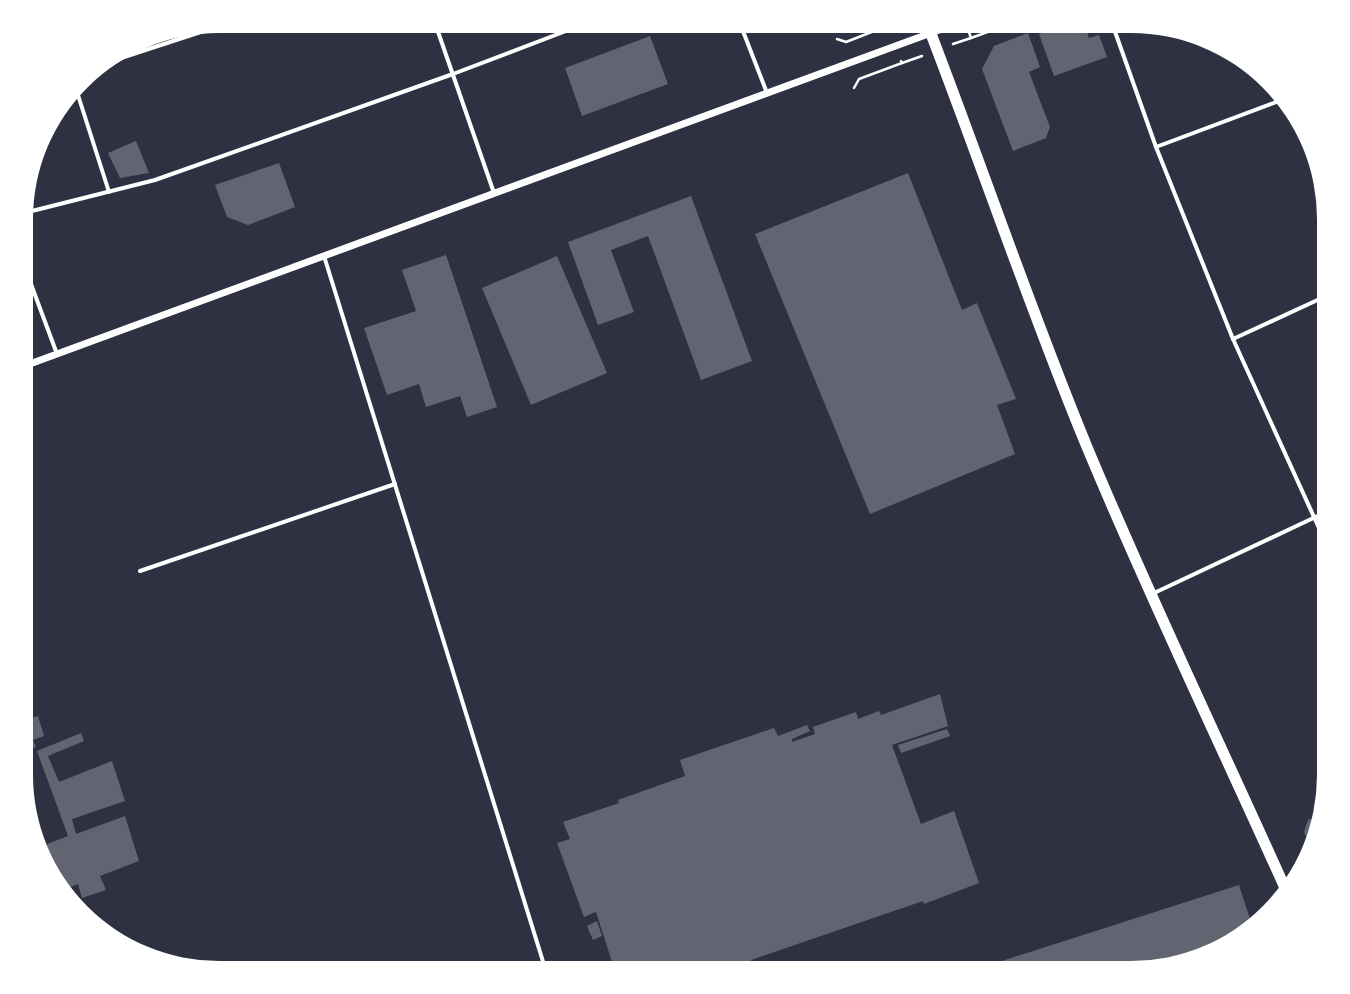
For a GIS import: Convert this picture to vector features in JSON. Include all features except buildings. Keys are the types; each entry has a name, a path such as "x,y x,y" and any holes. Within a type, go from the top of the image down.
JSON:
{"highway":[{"path":"931,33 1031,307 1088,448 1151,594 1284,882"}],"street":[{"path":"438,33 494,193"},
{"path":"33,211 155,180 453,74 561,33"},
{"path":"744,33 767,94"},
{"path":"33,363 767,94 922,33"},
{"path":"1115,33 1156,147 1233,339 1317,524"},
{"path":"133,54 189,36"},
{"path":"78,97 109,192"},
{"path":"1156,147 1276,102"},
{"path":"324,255 542,961"},
{"path":"33,289 57,354"},
{"path":"1233,339 1317,300"},
{"path":"140,571 395,484"},
{"path":"1151,594 1317,516"}],"path":[{"path":"837,39 846,42 868,33"},
{"path":"971,38 985,33"},
{"path":"854,88 859,79 902,63"}]}
